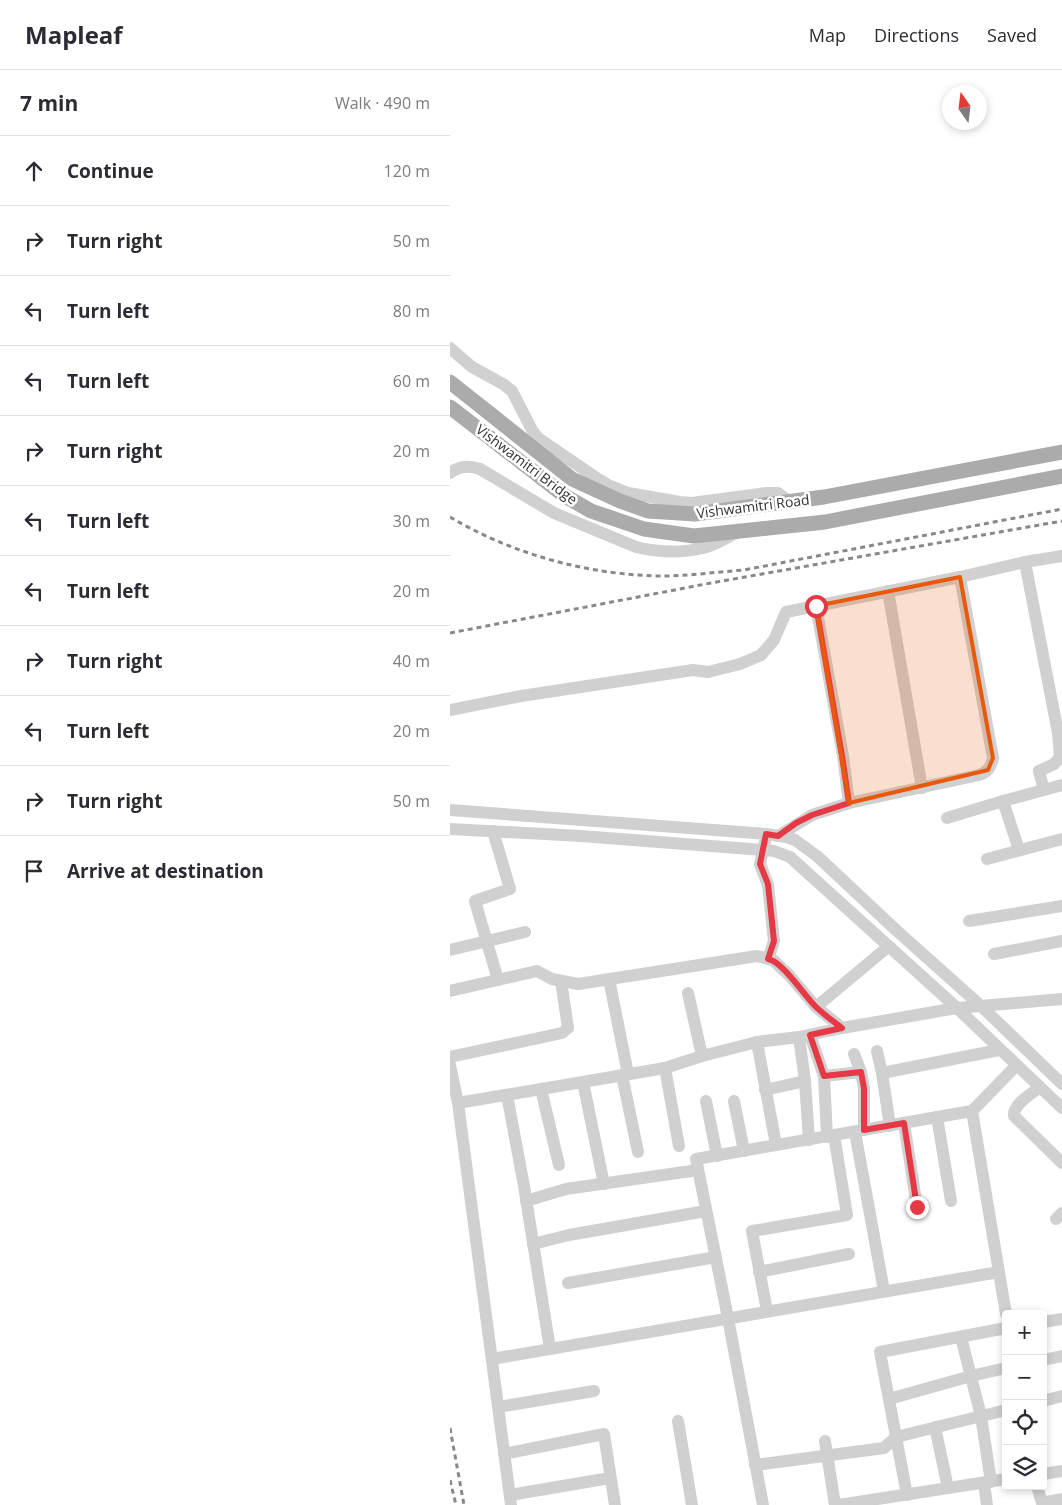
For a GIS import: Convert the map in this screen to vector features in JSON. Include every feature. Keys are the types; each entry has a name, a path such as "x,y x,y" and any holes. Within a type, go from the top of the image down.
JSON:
{"main road":[{"name":"Vishwamitri Road","path":"450,382 572,479 620,501 648,511 695,514 790,502 1062,452"},
{"name":"Vishwamitri Bridge","path":"450,407 565,496 591,510 644,529 694,536"},
{"name":"Vishwamitri Road","path":"694,536 825,522 1062,476"}],"street":[{"path":"450,348 465,361 503,384 512,392 538,438 608,485 628,493 680,502 767,493 778,493 790,502"},
{"path":"450,473 457,468 464,467 472,466 480,469 554,513 636,547 650,550 683,551 704,548 743,530"},
{"path":"450,710 521,696 692,670 708,672 740,664 761,656 774,640 786,612 1062,556"},
{"path":"1025,562 1058,733 1060,757 1054,764 1039,771 1044,790"},
{"path":"768,959 774,941 768,884 760,864 763,850 772,835 812,815 849,803 979,775 988,770 991,765 992,758 960,577"},
{"path":"888,591 922,788"},
{"path":"816,606 849,803"},
{"path":"947,818 1062,785"},
{"path":"1003,801 1019,850"},
{"path":"450,810 772,835 794,840 817,856 896,930 982,1006 1062,1084"},
{"path":"450,830 493,831 763,850 782,853 796,861 957,1008 1062,1108"},
{"path":"493,831 510,889 475,901 498,980"},
{"path":"987,858 1062,839"},
{"path":"969,921 1062,906"},
{"path":"450,950 525,932"},
{"path":"994,954 1062,941"},
{"path":"816,1007 889,946"},
{"path":"450,991 537,971 561,981 578,984 757,956 773,960 789,975 816,1007 842,1028"},
{"path":"609,979 638,1152"},
{"path":"450,1058 562,1032 568,1028 561,981"},
{"path":"688,993 702,1056"},
{"path":"458,1103 665,1068 702,1056 758,1042 804,1036 957,1008 1062,999"},
{"path":"767,1312 752,1231 848,1215 824,1108 824,1076 804,1036"},
{"path":"804,1036 809,1140"},
{"path":"758,1042 776,1145"},
{"path":"882,1073 999,1050"},
{"path":"877,1051 890,1126"},
{"path":"854,1054 861,1072 864,1088 860,1131 884,1291"},
{"path":"450,1065 458,1103 510,1500 610,1478"},
{"path":"763,1505 696,1159 972,1111 1017,1065"},
{"path":"665,1068 679,1146"},
{"path":"824,1076 861,1072"},
{"path":"765,1090 805,1081"},
{"path":"583,1082 604,1184"},
{"path":"1040,1087 1016,1108 1014,1116 1062,1163"},
{"path":"541,1089 560,1165"},
{"path":"507,1094 550,1349"},
{"path":"706,1101 717,1156"},
{"path":"734,1101 744,1151"},
{"path":"972,1111 1005,1310"},
{"path":"937,1118 951,1201"},
{"path":"904,1123 917,1207"},
{"path":"526,1201 566,1189 698,1170"},
{"path":"533,1244 570,1235 706,1211"},
{"path":"759,1272 849,1254"},
{"path":"568,1283 716,1257"},
{"path":"492,1359 999,1272"},
{"path":"1047,1321 1062,1319"},
{"path":"906,1495 880,1352 1002,1329"},
{"path":"961,1337 981,1416 988,1482 987,1505"},
{"path":"1047,1359 1062,1356"},
{"path":"889,1399 1002,1369"},
{"path":"498,1407 594,1392"},
{"path":"1047,1399 1062,1396"},
{"path":"756,1465 884,1448 896,1437 1002,1411"},
{"path":"678,1421 692,1505"},
{"path":"935,1427 948,1488"},
{"path":"504,1454 604,1434 615,1505"},
{"path":"825,1441 837,1505 878,1502 906,1495 1002,1480"},
{"path":"1047,1473 1062,1471"},
{"path":"1038,1490 1042,1503 1062,1499"}],"highlighted area":[{"path":"960,577 993,758 988,770 849,803 816,606"}],"railway":[{"path":"450,517 499,542 551,560 606,572 661,576 744,570 1062,509"},
{"path":"450,633 711,583 1062,521"},
{"path":"450,1428 464,1505"},
{"path":"450,1480 456,1505"}],"route":[{"path":"816,606 849,803 804,818 778,836 766,834 760,864 768,884 774,941 768,959 773,960 789,975 816,1007 842,1028 810,1035 824,1076 861,1072 864,1088 864,1130 904,1123 917,1207"}]}
